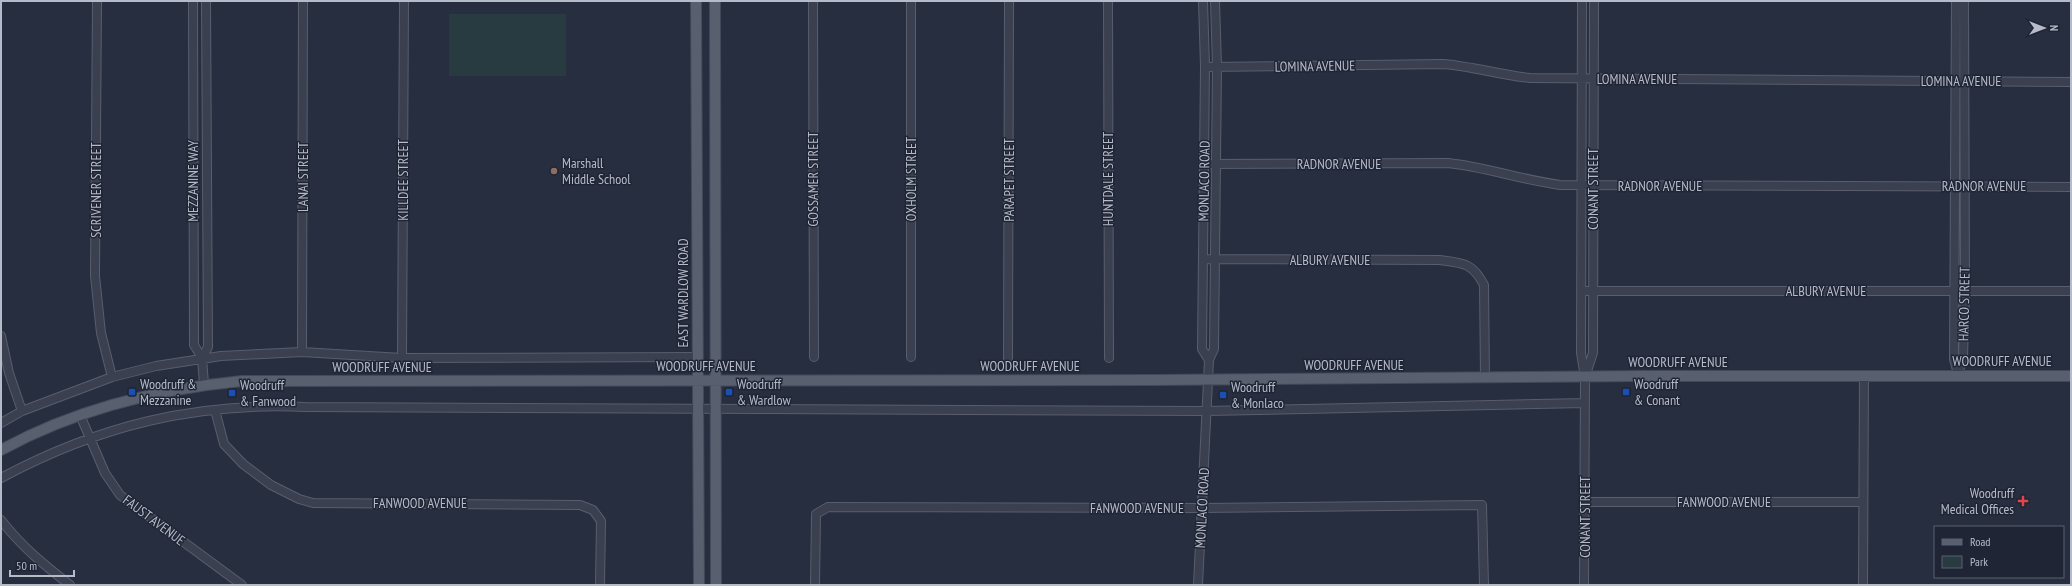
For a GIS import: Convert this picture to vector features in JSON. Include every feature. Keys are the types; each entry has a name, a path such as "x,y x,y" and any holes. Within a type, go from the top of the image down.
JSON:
{"main road":[{"name":"EAST WARDLOW ROAD","path":"696,1 699,585"},
{"path":"715,1 716,585"},
{"name":"WOODRUFF AVENUE","path":"1,450 32,433 80,415 149,394 204,384 242,381 1485,378 1864,375 2071,376"}],"street":[{"name":"SCRIVENER STREET","path":"97,1 95,276 101,333 112,377"},
{"name":"MEZZANINE WAY","path":"194,1 194,344 202,358 204,384"},
{"name":"MEZZANINE WAY","path":"202,358 208,347 206,1"},
{"name":"LANAI STREET","path":"302,352 303,1"},
{"name":"KILLDEE STREET","path":"402,358 404,1"},
{"name":"GOSSAMER STREET","path":"813,1 814,357"},
{"name":"OXHOLM STREET","path":"911,1 911,357"},
{"name":"PARAPET STREET","path":"1008,358 1009,1"},
{"name":"HUNTDALE STREET","path":"1108,1 1109,358"},
{"name":"MONLACO ROAD","path":"1203,1 1206,67 1202,349 1209,360"},
{"name":"MONLACO ROAD","path":"1198,585 1209,360 1214,349 1217,67 1215,1"},
{"name":"CONANT STREET","path":"1582,1 1581,353 1585,377 1584,585"},
{"name":"CONANT STREET","path":"1585,377 1593,353 1594,1"},
{"name":"HARCO STREET","path":"1956,1 1954,359 1958,375"},
{"name":"HARCO STREET","path":"1958,375 1963,354 1966,186 1964,1"},
{"name":"LOMINA AVENUE","path":"1206,67 1442,64 1466,65 1506,75 1530,78 2071,82"},
{"path":"193,77 206,77"},
{"name":"RADNOR AVENUE","path":"1204,164 1448,163 1476,166 1532,182 1582,186 2071,187"},
{"name":"ALBURY AVENUE","path":"1203,259 1439,260 1466,264 1477,273 1484,285 1485,378"},
{"name":"ALBURY AVENUE","path":"1581,291 2071,291"},
{"path":"1,336 9,373 22,411"},
{"name":"WOODRUFF AVENUE","path":"1,423 22,411 112,377 156,366 202,358 302,352 402,358 698,357"},
{"path":"1863,585 1864,375"},
{"path":"1,478 34,460 120,427 160,417 261,405 313,407 1207,411 1585,403"},
{"name":"FANWOOD AVENUE","path":"215,410 224,444 243,464 271,485 299,499 313,503 580,505 593,510 601,520 600,585"},
{"name":"FAUST AVENUE","path":"80,415 105,472 120,495 242,585"},
{"name":"FANWOOD AVENUE","path":"1585,502 1863,502"},
{"name":"FANWOOD AVENUE","path":"814,585 816,514 828,507 1202,508 1482,505 1484,585"},
{"path":"1,520 17,540 36,559 70,585"}],"green space":[{"path":"449,14 566,14 566,76 449,76"}],"place":[{"name":"Marshall Middle School","path":"554,171"},
{"name":"Woodruff & Mezzanine","path":"132,392"},
{"name":"Woodruff & Wardlow","path":"729,392"},
{"name":"Woodruff & Conant","path":"1626,392"},
{"name":"Woodruff & Fanwood","path":"232,393"},
{"name":"Woodruff & Monlaco","path":"1223,395"},
{"name":"Woodruff Medical Offices","path":"2023,501"}]}
